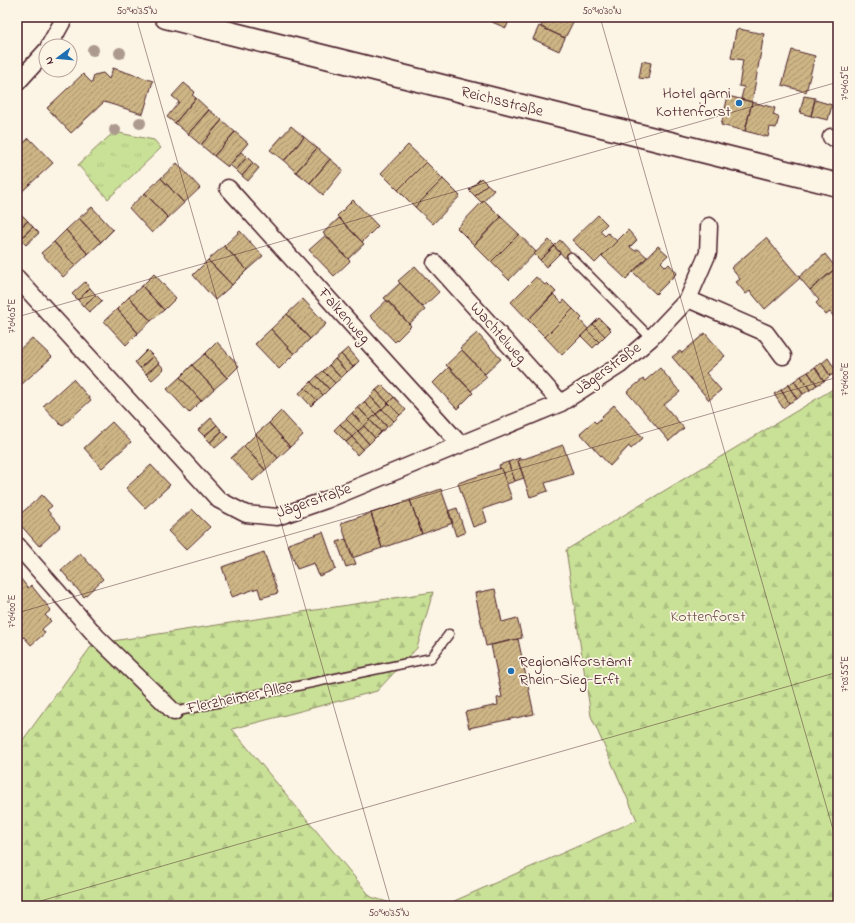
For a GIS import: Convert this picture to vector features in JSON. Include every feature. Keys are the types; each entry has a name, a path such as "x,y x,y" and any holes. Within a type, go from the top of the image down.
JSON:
{"main road":[{"name":"Reichsstraße","path":"166,17 838,185"}],"street":[{"path":"53,38 65,17"},
{"path":"17,83 38,60"},
{"name":"Falkenweg","path":"228,188 459,443"},
{"name":"Jägerstraße","path":"17,278 219,500 246,514 278,517 326,500 459,443 561,403 620,365 651,338 688,299 708,252 709,226"},
{"name":"Wachtelweg","path":"435,263 561,403"},
{"path":"688,299 766,333 783,356"},
{"name":"Flerzheimer Allee","path":"17,545 97,637 174,712"}],"lane":[{"name":"Jägerstraße","path":"571,257 651,338"},
{"name":"Flerzheimer Allee","path":"174,712 431,658 449,634"}],"green space":[{"path":"114,132 154,140 161,148 108,199 78,165"},
{"name":"Kottenforst","path":"838,386 838,906 443,906 637,820 591,716 566,550"},
{"path":"433,592 417,648 377,691 232,729 371,897 400,906 17,906 17,748 93,644"}],"building":[{"path":"494,17 502,17 509,21 506,28 492,22"},
{"path":"545,17 567,17 574,20 565,38 541,27"},
{"path":"539,26 565,38 559,51 533,39"},
{"path":"739,29 764,34 752,102 741,99 744,87 739,86 743,60 731,58 736,31"},
{"path":"792,50 815,56 806,92 782,85"},
{"path":"642,61 651,63 648,79 639,78"},
{"path":"113,68 153,81 143,114 104,102 71,133 47,108 83,74 92,83 94,75 103,73 109,79"},
{"path":"184,83 195,92 192,95 196,98 175,123 167,117 179,102 172,96"},
{"path":"728,96 752,102 745,131 721,125"},
{"path":"804,96 815,98 811,116 800,113"},
{"path":"196,98 209,110 188,134 175,123"},
{"path":"815,100 832,105 828,120 811,116"},
{"path":"752,102 775,108 773,115 779,117 776,128 770,127 768,137 745,131"},
{"path":"209,110 222,120 201,145 188,134"},
{"path":"222,120 235,132 214,156 201,145"},
{"path":"291,126 304,137 284,161 270,150"},
{"path":"235,132 248,143 228,167 214,156"},
{"path":"304,137 317,148 296,172 284,161"},
{"path":"29,138 53,163 17,196 17,149"},
{"path":"408,145 426,162 398,190 381,173"},
{"path":"317,148 330,159 310,183 296,172"},
{"path":"241,152 247,157 236,170 230,165"},
{"path":"247,157 253,163 242,176 236,170"},
{"path":"330,159 343,170 323,195 310,183"},
{"path":"426,162 443,179 415,207 398,190"},
{"path":"177,163 200,188 184,203 161,178"},
{"path":"253,163 259,168 248,181 242,176"},
{"path":"161,178 184,203 168,218 145,193"},
{"path":"481,178 487,184 475,196 469,190"},
{"path":"443,179 460,196 433,224 415,207"},
{"path":"487,184 494,190 482,203 475,196"},
{"path":"145,193 168,218 152,233 129,208"},
{"path":"353,200 378,226 362,242 337,216"},
{"path":"484,200 501,217 474,245 457,228"},
{"path":"92,207 113,230 101,242 79,218"},
{"path":"22,215 28,221 17,230 17,219"},
{"path":"598,215 607,224 600,231 605,236 608,233 617,241 595,263 572,240"},
{"path":"501,217 519,234 491,262 474,245"},
{"path":"79,218 101,242 88,254 66,230"},
{"path":"339,218 364,244 348,259 323,233"},
{"path":"28,221 33,227 20,239 17,235 17,230"},
{"path":"33,227 39,233 26,245 20,239"},
{"path":"66,230 88,254 75,266 54,242"},
{"path":"628,230 637,240 630,247 635,251 638,249 647,257 626,279 602,256"},
{"path":"240,231 263,256 247,270 224,246"},
{"path":"519,234 536,252 509,280 491,262"},
{"path":"326,235 350,261 334,276 309,250"},
{"path":"766,238 800,278 765,309 750,291 746,294 736,282 740,279 731,268"},
{"path":"549,240 555,246 540,260 534,254"},
{"path":"560,240 572,253 566,259 554,246"},
{"path":"54,242 75,266 63,277 41,253"},
{"path":"224,246 247,270 232,285 208,260"},
{"path":"554,246 560,253 546,267 540,260"},
{"path":"658,246 668,255 661,262 666,267 669,264 677,273 656,294 633,272"},
{"path":"825,254 836,268 810,290 799,277"},
{"path":"208,260 232,285 215,300 193,275"},
{"path":"415,266 439,292 423,307 398,281"},
{"path":"838,266 838,322 830,312 826,315 816,303 819,300 810,290"},
{"path":"154,274 176,298 164,310 142,286"},
{"path":"536,277 545,285 547,283 556,292 528,320 511,302"},
{"path":"85,282 90,288 78,300 72,294"},
{"path":"400,283 425,310 409,324 384,298"},
{"path":"142,286 164,310 151,321 129,297"},
{"path":"90,288 96,295 83,306 78,300"},
{"path":"553,294 562,303 564,300 573,309 545,337 528,320"},
{"path":"96,295 102,301 89,312 83,306"},
{"path":"129,297 151,321 138,333 117,309"},
{"path":"303,299 326,324 310,339 287,314"},
{"path":"387,300 411,326 395,342 370,316"},
{"path":"117,309 138,333 126,345 104,321"},
{"path":"573,309 582,318 580,320 588,329 562,355 545,337"},
{"path":"287,314 310,339 294,354 271,329"},
{"path":"599,318 611,330 605,336 593,324"},
{"path":"593,324 605,336 599,342 587,330"},
{"path":"271,329 294,354 279,369 255,344"},
{"path":"587,330 599,342 593,348 581,336"},
{"path":"477,333 501,359 485,374 460,348"},
{"path":"705,333 725,356 706,373 721,390 709,400 672,357 680,351 682,353"},
{"path":"32,338 52,357 22,384 17,379 17,352"},
{"path":"217,342 239,366 227,378 205,354"},
{"path":"348,348 359,361 353,367 341,354"},
{"path":"147,350 153,356 140,368 135,362"},
{"path":"462,350 487,377 471,391 446,365"},
{"path":"205,354 227,378 214,389 192,365"},
{"path":"341,354 353,367 347,372 335,359"},
{"path":"153,356 159,363 146,374 140,368"},
{"path":"828,358 837,372 830,376 822,363"},
{"path":"335,359 347,372 341,378 329,365"},
{"path":"159,363 164,369 152,380 146,374"},
{"path":"822,363 830,376 824,381 815,367"},
{"path":"192,365 214,389 201,401 180,377"},
{"path":"329,365 341,378 335,383 323,371"},
{"path":"449,367 473,393 457,409 433,383"},
{"path":"815,367 824,381 817,385 808,372"},
{"path":"660,368 680,392 664,405 684,428 669,441 627,392 643,379 645,381"},
{"path":"323,371 335,383 329,389 317,376"},
{"path":"808,372 817,385 810,390 801,376"},
{"path":"317,376 329,389 323,395 311,382"},
{"path":"801,376 810,390 803,394 794,381"},
{"path":"180,377 201,401 189,413 167,389"},
{"path":"73,379 91,400 62,426 43,406"},
{"path":"794,381 803,394 797,399 788,385"},
{"path":"311,382 323,395 317,400 305,388"},
{"path":"382,385 394,397 388,403 376,390"},
{"path":"788,385 797,399 789,403 781,390"},
{"path":"305,388 317,400 311,406 299,393"},
{"path":"376,390 388,403 382,409 370,396"},
{"path":"781,390 789,403 783,408 774,394"},
{"path":"370,396 382,409 376,414 364,402"},
{"path":"394,397 406,410 400,415 388,403"},
{"path":"364,402 376,414 370,420 358,407"},
{"path":"388,403 400,415 394,421 382,409"},
{"path":"614,405 643,438 631,449 629,446 610,466 580,433 594,421 596,423"},
{"path":"358,407 370,420 364,426 352,413"},
{"path":"382,409 394,421 387,427 376,414"},
{"path":"281,411 303,435 290,447 269,423"},
{"path":"352,413 364,426 358,431 346,419"},
{"path":"376,414 387,427 381,432 370,420"},
{"path":"211,418 217,425 204,436 198,430"},
{"path":"346,419 358,431 352,437 340,424"},
{"path":"370,420 381,432 375,438 364,426"},
{"path":"112,422 131,442 102,468 84,448"},
{"path":"269,423 290,447 278,458 256,434"},
{"path":"340,424 352,437 346,442 334,430"},
{"path":"217,425 222,431 210,442 204,436"},
{"path":"364,426 375,438 369,444 358,431"},
{"path":"222,431 228,437 215,448 210,442"},
{"path":"358,431 369,444 363,449 352,437"},
{"path":"256,434 278,458 265,470 244,446"},
{"path":"352,437 363,449 357,455 346,442"},
{"path":"563,445 573,474 545,483 548,491 530,497 518,461"},
{"path":"244,446 265,470 253,481 231,458"},
{"path":"520,458 518,461 524,478 515,481 508,462"},
{"path":"508,462 515,481 507,484 499,465"},
{"path":"151,465 170,485 145,508 126,488"},
{"path":"501,468 512,499 483,509 487,522 473,527 458,483"},
{"path":"441,489 453,523 422,534 410,500"},
{"path":"42,495 52,506 47,510 61,526 39,546 17,521 17,517"},
{"path":"410,500 422,534 382,548 371,513"},
{"path":"457,508 465,533 456,536 448,511"},
{"path":"192,509 210,527 186,550 168,531"},
{"path":"371,513 382,548 352,558 341,523"},
{"path":"323,532 336,569 319,576 314,563 297,569 288,544"},
{"path":"346,539 356,564 346,567 337,542"},
{"path":"264,552 278,593 261,598 258,588 232,597 222,567"},
{"path":"80,553 103,579 84,597 61,570"},
{"path":"17,574 28,588 31,585 51,610 45,615 51,621 42,629 45,633 31,645 24,637 19,641 17,638 17,622 23,617 17,609"},
{"path":"495,589 502,622 517,618 522,638 486,646 475,593"},
{"name":"Regionalforstamt Rhein-Sieg-Erft","path":"518,639 534,714 469,728 465,712 498,705 497,698 502,697 491,645"}],"place":[{"name":"Hotel garni Kottenforst","path":"739,103"},
{"name":"Regionalforstamt Rhein-Sieg-Erft","path":"511,671"}]}
